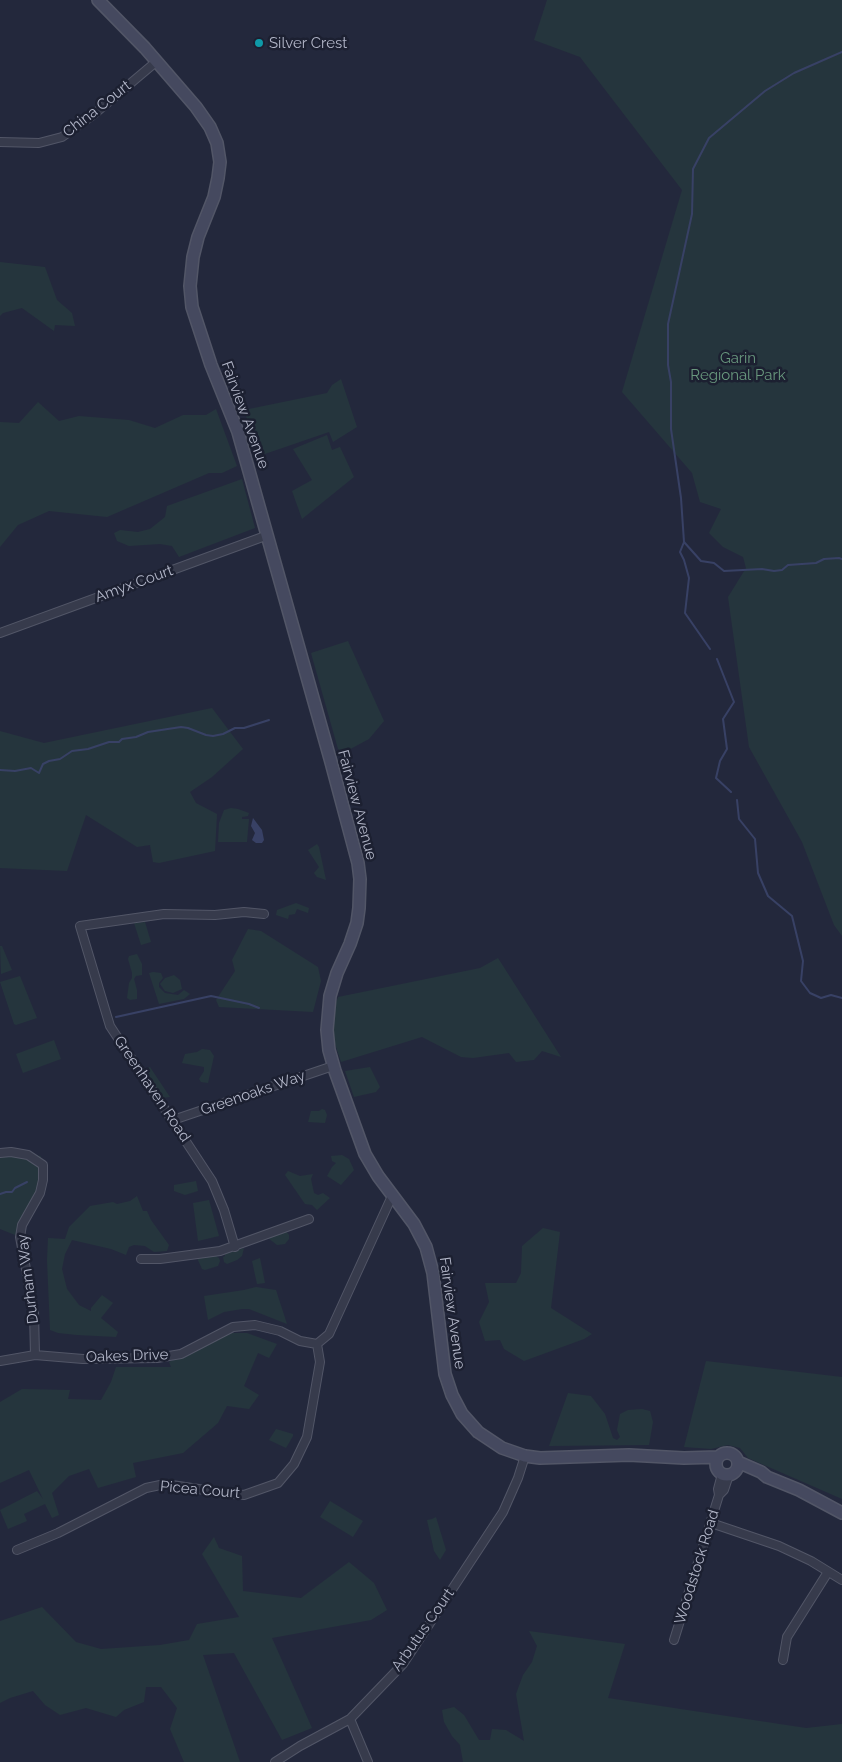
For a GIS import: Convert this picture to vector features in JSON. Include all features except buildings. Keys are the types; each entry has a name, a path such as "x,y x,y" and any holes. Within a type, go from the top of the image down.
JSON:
{"main road":[{"name":"Fairview Avenue","path":"98,0 157,61 205,118 212,131 219,152 218,179 214,197 198,236 193,257 190,286 192,307 211,365 238,432 340,796 358,863 360,879 360,902 357,923 350,944 336,973 330,996 328,1040 333,1066 365,1154 378,1176 421,1236 431,1261 446,1374 456,1403 469,1423 489,1440 502,1448 525,1456 540,1458 651,1456 684,1458 692,1462 727,1468 758,1477 767,1477 799,1490 842,1513"}],"street":[{"name":"China Court","path":"0,142 39,143 62,138 157,61"},
{"name":"Amyx Court","path":"0,633 268,535"},
{"name":"Greenhaven Road","path":"234,1247 224,1210 212,1181 110,1026 80,926 164,914 215,915 244,912 264,914"},
{"name":"Greenoaks Way","path":"173,1120 333,1066"},
{"name":"Durham Way","path":"0,1153 11,1152 28,1155 43,1164 43,1180 40,1193 22,1225 20,1237 34,1312 35,1355"},
{"path":"316,1344 329,1334 392,1196"},
{"path":"141,1259 160,1259 220,1251 309,1219"},
{"name":"Oakes Drive","path":"0,1361 35,1355 83,1359 157,1358 181,1354 233,1327 255,1325 280,1331 300,1342 316,1344"},
{"name":"Picea Court","path":"16,1550 58,1533 146,1488 164,1484 225,1494 244,1494 278,1483 294,1464 307,1438 320,1362 316,1344"},
{"name":"Arbutus Court","path":"275,1762 350,1719 402,1664 502,1512 518,1478 525,1456"},
{"name":"Woodstock Road","path":"674,1640 711,1523 719,1495 718,1489 727,1468"},
{"path":"711,1523 779,1546 811,1560 842,1580"},
{"path":"783,1660 787,1637 828,1572"},
{"path":"350,1719 368,1762"}],"green space":[{"name":"Garin Regional Park","path":"547,0 842,0 842,936 834,925 802,842 749,747 728,597 746,568 743,557 723,547 709,533 721,509 700,502 692,473 622,392 682,190 580,57 534,40"},
{"path":"0,262 45,267 57,300 72,313 75,326 55,325 54,331 22,308 3,313 0,316"},
{"path":"341,379 357,427 333,442 329,432 259,456 244,410 327,393 332,385"},
{"path":"38,402 59,421 79,416 129,420 155,428 183,415 206,415 216,409 237,466 222,473 209,473 107,517 49,511 18,525 0,547 0,422 19,423"},
{"path":"327,435 332,450 340,447 354,477 302,519 292,491 312,480 293,449"},
{"path":"242,479 255,528 179,557 172,546 160,544 129,546 117,541 114,533 120,530 138,532 150,529 165,517 167,506"},
{"path":"348,641 384,721 369,739 343,753 338,749 311,653"},
{"path":"212,708 243,749 212,777 190,792 196,803 217,814 215,851 159,863 153,862 150,845 137,847 86,815 67,871 0,868 0,731 44,743"},
{"path":"231,808 249,813 248,816 242,817 242,819 249,819 247,842 218,842 219,823 224,810"},
{"path":"317,844 326,880 317,877 314,873 319,867 308,850"},
{"path":"296,903 309,908 308,913 297,909 295,914 289,915 288,919 276,915 277,910"},
{"path":"145,922 151,942 141,945 134,923"},
{"path":"248,929 261,931 318,967 321,981 313,1012 219,1007 216,1000 235,971 232,960"},
{"path":"0,946 2,946 12,970 1,974"},
{"path":"137,954 142,964 142,975 136,976 134,979 137,999 130,1000 127,998 132,973 128,959 129,956"},
{"path":"498,958 561,1057 542,1051 534,1060 516,1062 509,1053 473,1058 461,1057 422,1037 341,1062 330,1020 338,997 480,968"},
{"path":"149,973 161,973 163,978 159,983 159,987 165,993 178,995 184,990 190,994 184,999 159,1004"},
{"path":"174,975 180,980 182,989 173,993 165,991 160,984 165,978"},
{"path":"20,976 37,1018 16,1025 14,1024 0,982"},
{"path":"54,1040 61,1059 23,1073 16,1054"},
{"path":"202,1049 210,1050 214,1056 208,1083 201,1082 199,1079 204,1071 204,1067 182,1063 185,1054"},
{"path":"150,1067 170,1097 162,1098 143,1070"},
{"path":"370,1067 380,1087 376,1092 354,1097 345,1071"},
{"path":"325,1110 327,1115 325,1123 308,1122 311,1111"},
{"path":"11,1152 41,1156 43,1171 43,1180 20,1237 0,1229 0,1153"},
{"path":"342,1155 349,1159 354,1170 341,1185 327,1176 336,1163 332,1161 331,1156"},
{"path":"288,1171 300,1176 313,1174 311,1179 314,1193 318,1195 323,1193 330,1198 317,1210 312,1205 305,1204 285,1175"},
{"path":"196,1181 198,1191 185,1195 174,1191 174,1185"},
{"path":"137,1196 143,1211 147,1211 151,1220 169,1245 167,1251 154,1252 145,1246 134,1245 129,1247 126,1255 111,1249 72,1240 65,1254 62,1269 67,1289 79,1305 91,1311 91,1308 102,1295 113,1303 101,1318 118,1332 116,1337 58,1333 50,1330 48,1238 65,1239 69,1227 90,1206 113,1202 117,1204 130,1201"},
{"path":"209,1200 219,1236 198,1241 193,1203"},
{"path":"543,1228 560,1232 551,1308 592,1334 584,1339 524,1361 504,1349 500,1340 485,1341 479,1322 489,1302 485,1283 516,1283 521,1273 522,1246"},
{"path":"286,1231 289,1239 285,1244 277,1245 268,1238"},
{"path":"244,1248 242,1256 237,1260 227,1264 224,1262 223,1257 225,1254"},
{"path":"216,1256 220,1261 218,1266 205,1270 202,1269 197,1258"},
{"path":"260,1258 265,1283 257,1284 252,1261"},
{"path":"256,1287 276,1290 287,1324 249,1309 224,1312 208,1320 204,1296"},
{"path":"231,1333 247,1333 277,1344 269,1358 258,1353 244,1386 259,1395 249,1409 227,1406 218,1423 183,1453 133,1463 136,1477 98,1488 89,1469 69,1476 52,1493 59,1515 52,1518 45,1504 24,1514 27,1521 8,1529 0,1510 37,1491 43,1499 29,1470 0,1483 0,1402 22,1389 70,1390 68,1399 101,1400 111,1382 116,1367 171,1367 169,1362 214,1339"},
{"path":"706,1361 842,1377 842,1499 748,1458 740,1448 728,1445 711,1449 684,1447"},
{"path":"568,1393 591,1396 605,1414 613,1438 617,1440 620,1437 617,1430 620,1414 628,1410 642,1409 650,1411 653,1422 649,1445 549,1446"},
{"path":"276,1429 293,1434 286,1448 269,1440"},
{"path":"330,1501 363,1521 353,1537 320,1517"},
{"path":"436,1517 446,1550 440,1560 434,1551 427,1520"},
{"path":"214,1537 219,1548 242,1556 243,1591 301,1598 349,1562 374,1583 387,1610 371,1620 272,1638 312,1728 282,1740 234,1653 203,1655 240,1762 184,1762 170,1729 177,1708 161,1687 146,1687 144,1702 124,1710 116,1717 86,1708 60,1715 45,1705 33,1691 0,1703 0,1621 42,1607 76,1642 101,1649 160,1645 189,1640 197,1624 239,1617 202,1554"},
{"path":"529,1631 625,1644 608,1698 806,1728 842,1724 842,1762 463,1762 460,1745 444,1722 442,1710 454,1707 464,1715 479,1740 490,1740 492,1729 506,1730 524,1741 516,1694 523,1675 532,1662 537,1646"}],"water":[{"path":"253,818 262,830 264,840 262,843 256,843 252,840 255,833 251,826"}],"waterway":[{"path":"710,649 685,613 689,578 680,552 684,542 681,498 671,429 671,382 668,365 668,324 692,214 693,169 709,138 765,91 794,73 842,52"},
{"path":"684,542 701,561 714,563 724,571 762,569 774,571 782,570 788,565 816,563 824,559 842,559"},
{"path":"717,659 734,702 723,719 727,749 720,761 716,778 731,792"},
{"path":"0,770 15,771 31,768 39,773 43,764 60,759 72,751 88,749 109,742 119,742 122,739 136,737 148,732 181,727 213,736 223,734 235,728 244,728 269,720"},
{"path":"737,800 739,819 755,839 758,873 768,896 792,916 803,961 801,981 810,993 821,998 831,995 842,998"},
{"path":"116,1017 211,996 259,1008"},
{"path":"0,1194 12,1192 15,1188 27,1182"}],"place":[{"name":"Silver Crest","path":"259,43"}]}
